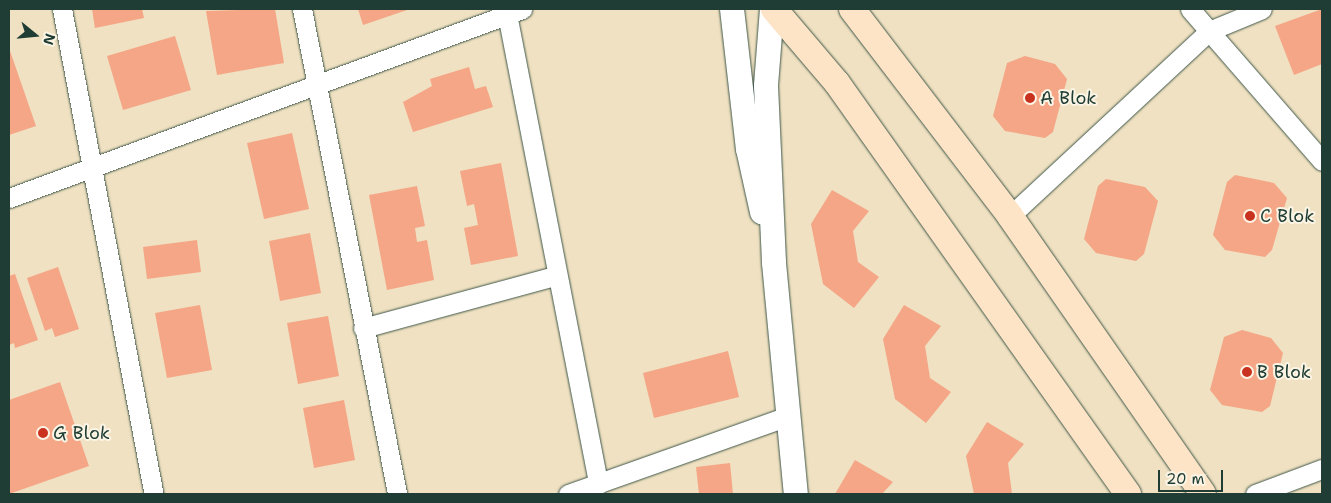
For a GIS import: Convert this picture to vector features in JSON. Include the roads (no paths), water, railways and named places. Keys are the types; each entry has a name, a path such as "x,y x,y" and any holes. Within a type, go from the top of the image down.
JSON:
{"main road":[{"path":"773,9 837,83 1128,494"},
{"path":"852,9 1010,216 1203,494"}],"street":[{"path":"62,9 154,494"},
{"path":"302,9 396,494"},
{"path":"732,9 748,149 774,263"},
{"path":"773,9 766,86 774,263 796,494"},
{"path":"1190,9 1322,161"},
{"path":"1010,216 1209,31 1262,9"},
{"path":"9,198 514,11 555,276 598,484"},
{"path":"363,328 555,276"},
{"path":"568,494 788,416"},
{"path":"1254,494 1322,469"}],"place":[{"name":"A Blok","path":"1030,98"},
{"name":"C Blok","path":"1250,216"},
{"name":"B Blok","path":"1247,372"},
{"name":"G Blok","path":"43,433"}]}
